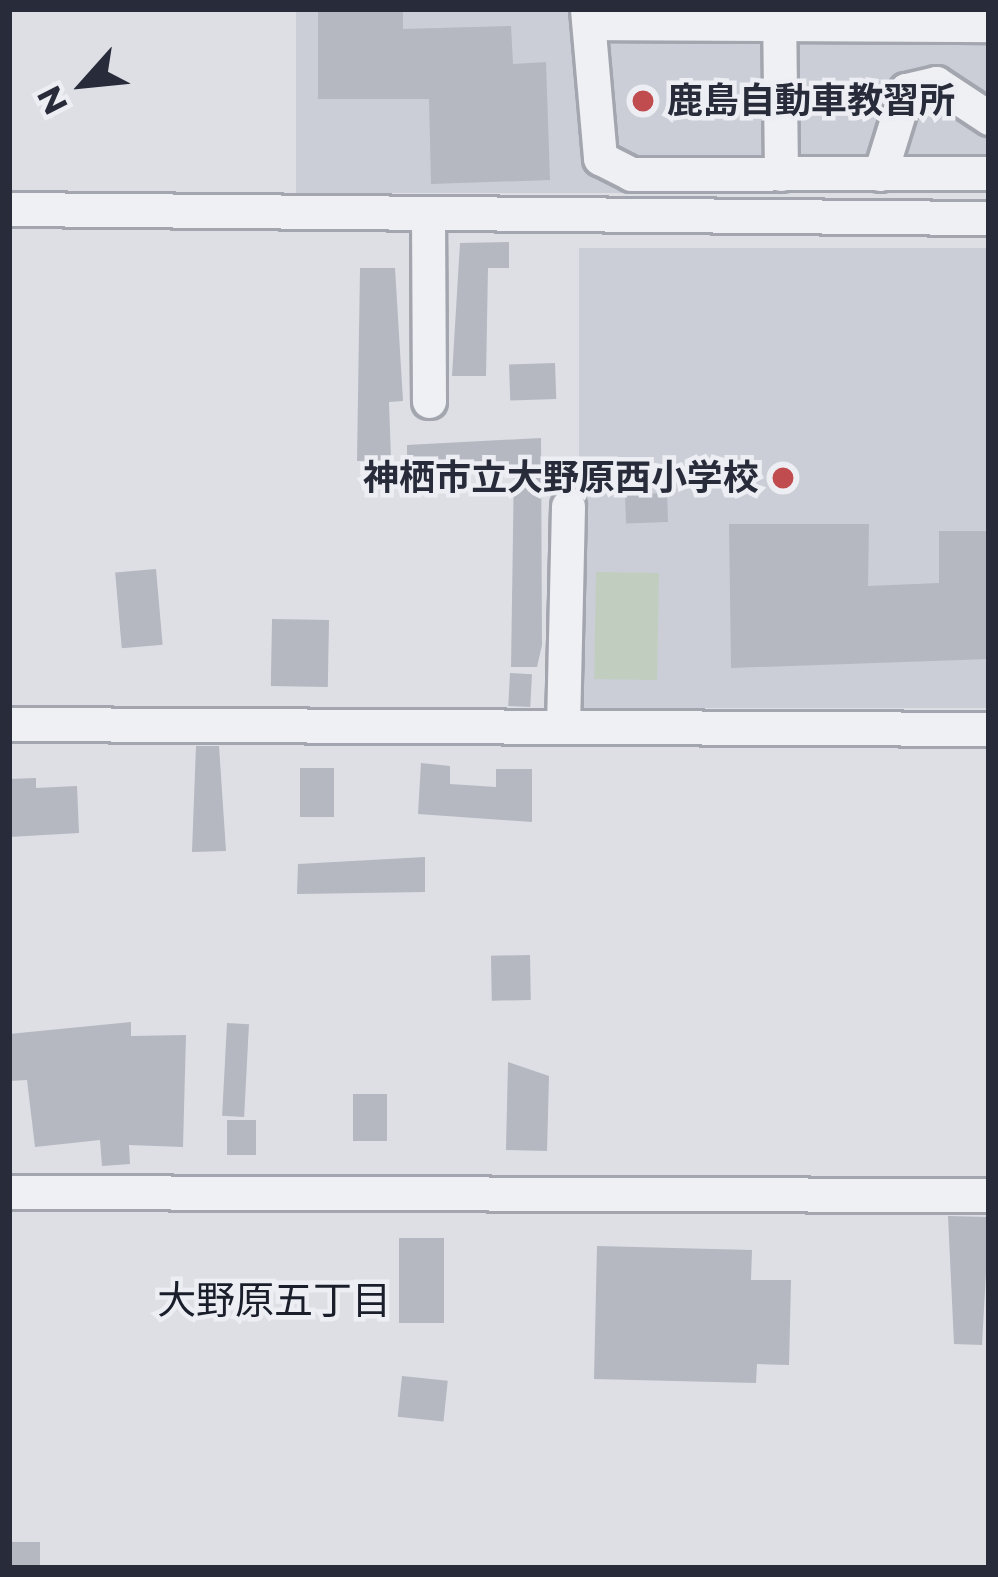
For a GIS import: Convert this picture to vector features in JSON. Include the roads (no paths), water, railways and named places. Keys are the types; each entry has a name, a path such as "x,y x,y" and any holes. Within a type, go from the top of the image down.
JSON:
{"street":[{"path":"989,25 938,17 590,13 600,158 631,174 989,173"},
{"path":"779,16 781,174"},
{"path":"880,174 906,90 937,83 989,118"},
{"path":"9,209 989,218"},
{"path":"428,213 429,400"},
{"path":"563,727 568,506"},
{"path":"9,724 989,730"},
{"path":"9,1192 989,1195"}],"place":[{"name":"鹿島自動車教習所","path":"643,101"},
{"name":"神栖市立大野原西小学校","path":"783,478"}],"district":[{"name":"大野原五丁目","path":"274,1300"}]}
